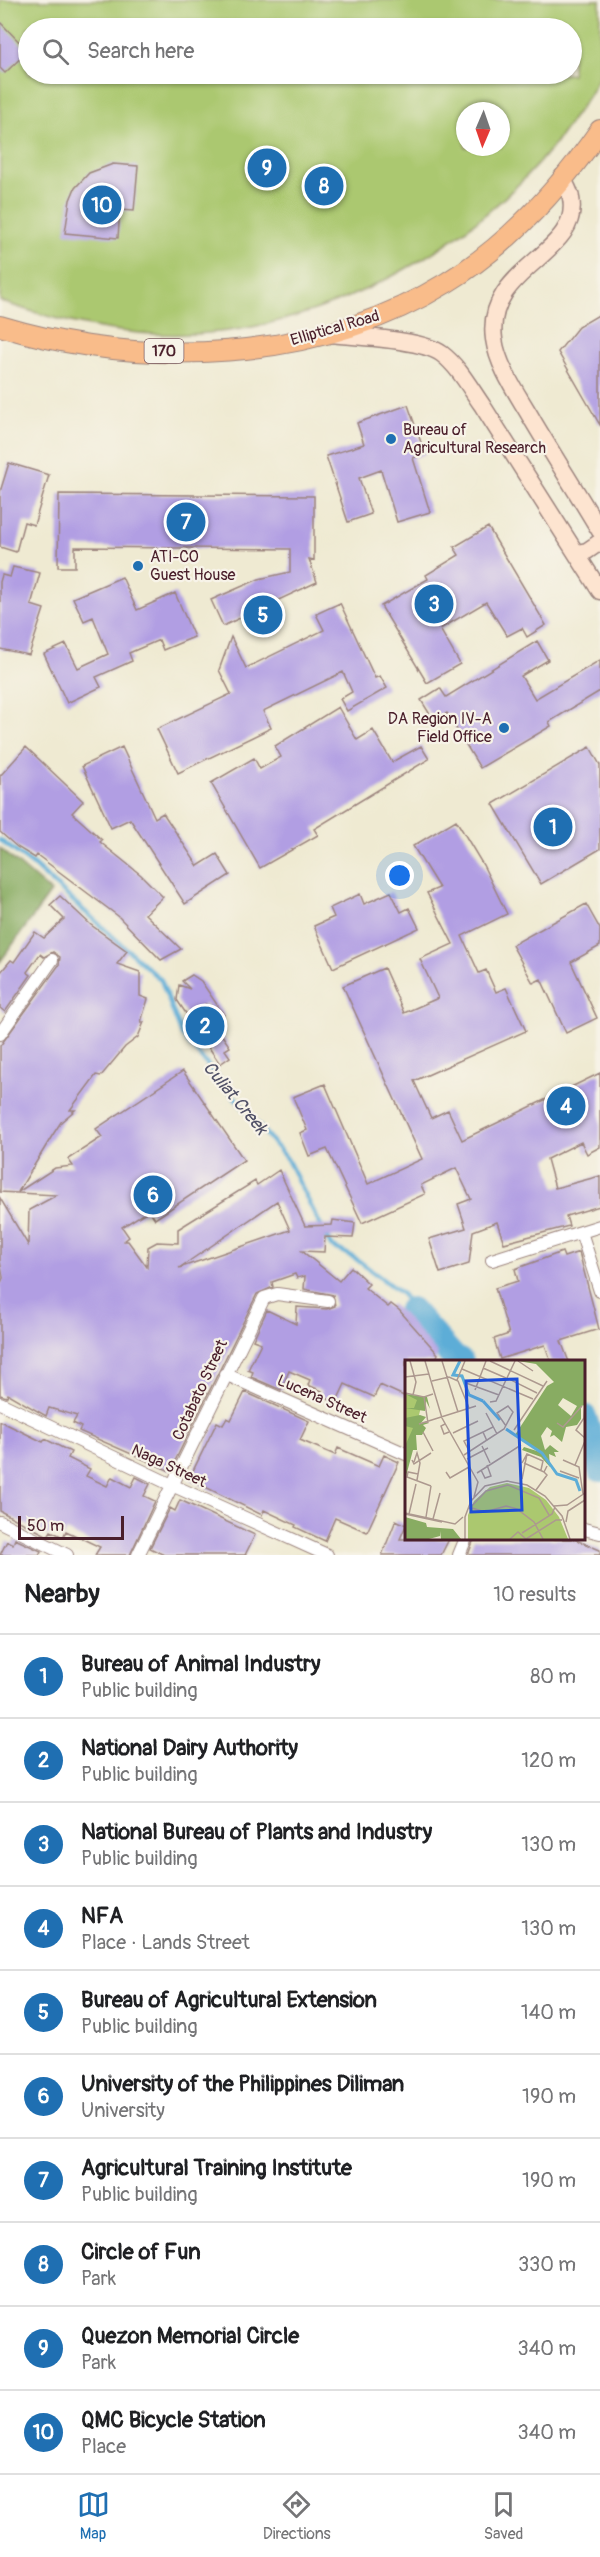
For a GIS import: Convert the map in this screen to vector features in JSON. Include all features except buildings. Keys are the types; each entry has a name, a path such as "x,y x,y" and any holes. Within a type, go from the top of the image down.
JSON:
{"main road":[{"name":"Elliptical Road","path":"0,326 77,344 160,351 244,348 329,334 389,313 446,283 506,238 562,177 600,130"},
{"path":"562,177 571,197 572,212 567,228 504,291 496,308 494,340 513,387 600,531"},
{"path":"329,334 411,343 431,348 442,354 465,380 577,553 595,570 600,591"},
{"path":"577,553 587,551 600,543"}],"street":[{"path":"0,1034 52,960"},
{"path":"492,1260 600,1226"},
{"path":"581,1232 600,1291"},
{"name":"Cotabato Street","path":"138,1555 174,1486 225,1374 264,1299 278,1294 328,1301"},
{"name":"Lucena Street","path":"225,1374 405,1455"},
{"name":"Naga Street","path":"0,1403 174,1486 327,1555"},
{"path":"0,1522 67,1555"},
{"path":"585,1528 600,1533"},
{"path":"459,1555 466,1540"}],"green space":[{"path":"0,0 600,0 600,73 591,93 538,163 502,200 460,234 415,263 368,289 318,309 268,323 219,332 135,333 53,318 0,301"},
{"path":"0,848 51,892 0,962"}],"waterway":[{"name":"Culiat Creek","path":"0,840 32,864 161,980 182,1035 287,1159 331,1246 355,1258 403,1295 411,1310"},
{"name":"Culiat Creek","path":"411,1310 458,1360"},
{"name":"Culiat Creek","path":"585,1420 600,1469"}],"place":[{"name":"Quezon Memorial Circle","path":"267,168"},
{"name":"Circle of Fun","path":"324,186"},
{"name":"QMC Bicycle Station","path":"102,205"},
{"name":"Bureau of Agricultural Research","path":"391,439"},
{"name":"Agricultural Training Institute","path":"186,522"},
{"name":"ATI-CO Guest House","path":"138,566"},
{"name":"National Bureau of Plants and Industry","path":"434,604"},
{"name":"Bureau of Agricultural Extension","path":"263,615"},
{"name":"DA Region IV-A Field Office","path":"504,728"},
{"name":"Bureau of Animal Industry","path":"553,827"},
{"name":"National Dairy Authority","path":"205,1026"},
{"name":"NFA","path":"566,1106"},
{"name":"University of the Philippines Diliman","path":"153,1195"}]}
